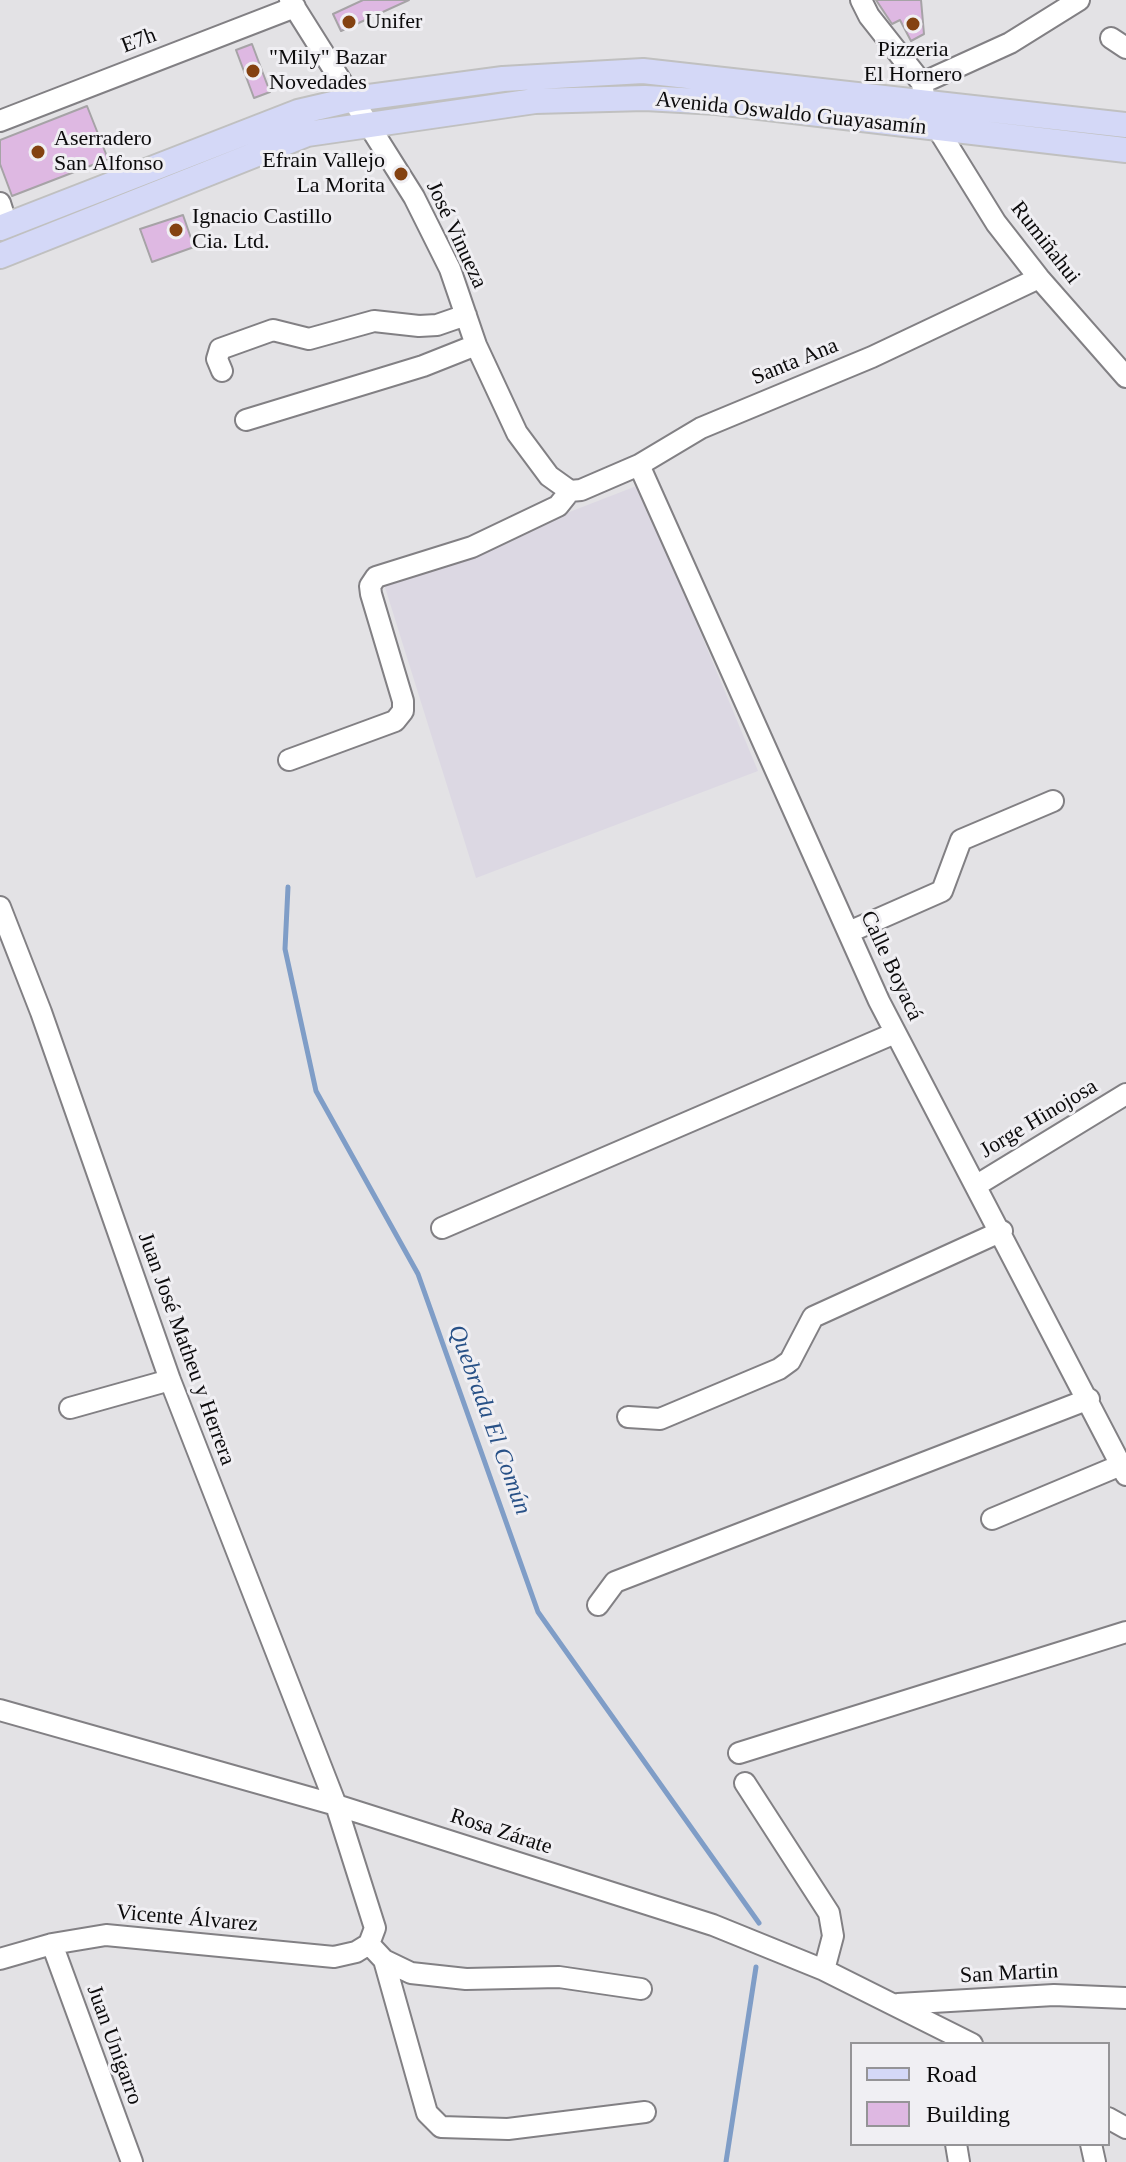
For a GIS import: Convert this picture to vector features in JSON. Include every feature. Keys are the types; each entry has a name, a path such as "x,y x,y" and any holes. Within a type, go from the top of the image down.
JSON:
{"main road":[{"name":"Avenida Oswaldo Guayasamín","path":"2,219 298,112 354,99 503,79 643,71 923,93 1126,125"},
{"name":"Avenida Oswaldo Guayasamín","path":"0,256 307,134 520,103 645,98 808,112 939,131 1126,150"}],"street":[{"path":"861,0 923,93 1079,0"},
{"name":"José Vinueza","path":"292,3 414,197 450,269 476,345 517,433 549,476 570,491"},
{"name":"E7h","path":"0,121 292,3"},
{"name":"Rumiñahui","path":"939,131 996,223 1039,278 1126,377"},
{"name":"Santa Ana","path":"289,760 395,721 403,711 403,701 371,594 370,586 376,577 472,547 558,506 570,491 581,490 639,465 701,428 872,357 1039,278"},
{"path":"222,371 217,359 220,349 273,330 309,339 374,321 437,325 466,315"},
{"path":"246,420 423,366 476,345"},
{"name":"Calle Boyacá","path":"639,465 895,1033 1002,1231 1124,1470"},
{"path":"849,932 942,891 961,840 1053,801"},
{"name":"Juan José Matheu y Herrera","path":"0,907 41,1012 170,1380 336,1805"},
{"path":"442,1228 895,1033"},
{"name":"Jorge Hinojosa","path":"977,1185 1126,1094"},
{"path":"628,1417 660,1419 779,1369 790,1361 813,1317 1002,1231"},
{"path":"70,1408 170,1380"},
{"path":"598,1605 615,1582 1089,1399"},
{"path":"992,1519 1124,1470"},
{"path":"739,1753 1126,1632"},
{"name":"Rosa Zárate","path":"0,1710 336,1805 713,1925 824,1970 894,2004 938,2034 965,2042"},
{"path":"745,1783 829,1913 833,1936 824,1970"},
{"path":"336,1805 372,1936 384,1960 427,2113 441,2127 508,2129 645,2112"},
{"name":"Vicente Álvarez","path":"0,1959 52,1944 106,1935 334,1957 356,1952 372,1936"},
{"name":"Juan Unigarro","path":"52,1944 132,2162"},
{"path":"384,1960 411,1973 466,1979 559,1977 641,1989"},
{"name":"San Martin","path":"894,2004 1054,1995 1126,1998"}],"shaded area":[{"path":"639,485 758,771 476,878 384,584"}],"building":[{"name":"Unifer","path":"363,0 409,0 341,31 333,14"},
{"name":"Pizzeria El Hornero","path":"876,0 921,0 924,34 911,41 900,20 892,24"},
{"name":"\"Mily\" Bazar Novedades","path":"252,44 270,92 254,98 236,50"},
{"name":"Aserradero San Alfonso","path":"87,106 108,159 12,196 0,164 0,140"},
{"path":"183,215 194,247 152,262 140,229"}],"waterway":[{"name":"Quebrada El Común","path":"288,887 285,949 316,1091 418,1274 538,1612 759,1923"},
{"name":"Quebrada El Común","path":"726,2162 756,1967"}],"place":[{"name":"Unifer","path":"349,22"},
{"name":"Pizzeria El Hornero","path":"913,24"},
{"name":"\"Mily\" Bazar Novedades","path":"253,71"},
{"name":"Aserradero San Alfonso","path":"38,152"},
{"name":"Efrain Vallejo La Morita","path":"401,174"},
{"name":"Ignacio Castillo Cia. Ltd.","path":"176,230"}]}
